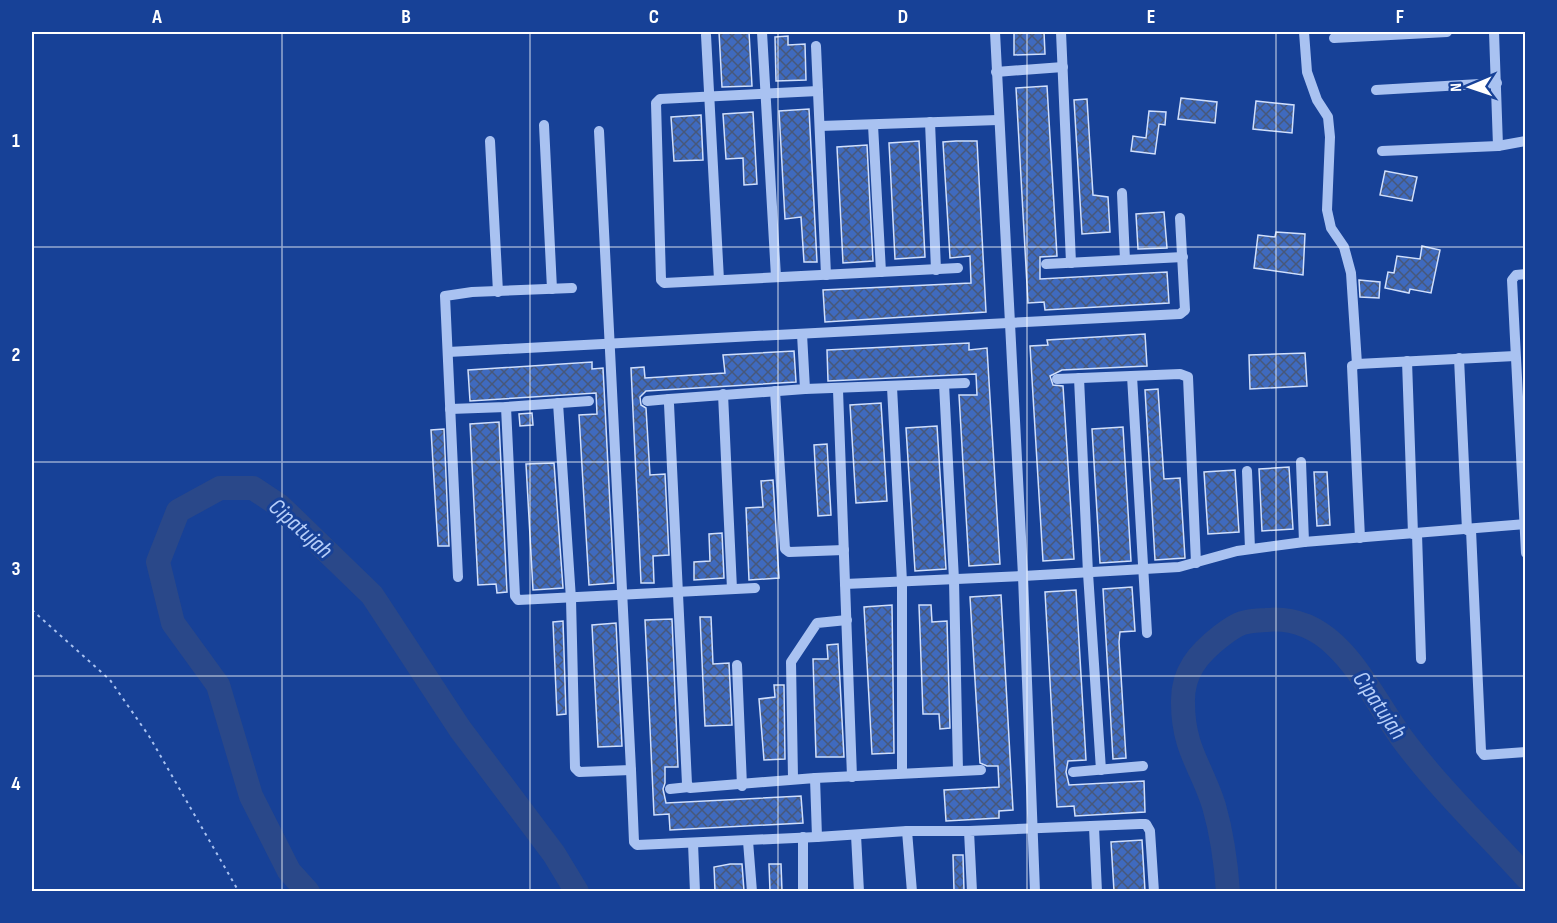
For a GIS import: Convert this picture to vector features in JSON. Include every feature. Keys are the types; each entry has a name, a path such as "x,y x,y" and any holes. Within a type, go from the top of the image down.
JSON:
{"street":[{"path":"762,32 776,277"},
{"path":"995,32 1023,576 1035,891"},
{"path":"1061,32 1071,263"},
{"path":"1304,32 1307,72 1317,100 1328,117 1330,136 1327,210 1331,228 1344,247 1351,273 1357,364"},
{"path":"1334,38 1447,32"},
{"path":"1494,32 1498,146"},
{"path":"706,35 719,280"},
{"path":"816,46 826,275"},
{"path":"996,72 1063,67"},
{"path":"1376,90 1497,83"},
{"path":"818,91 660,99 655,105 661,275 664,283 958,268"},
{"path":"820,126 998,120"},
{"path":"930,122 936,270"},
{"path":"544,125 552,289"},
{"path":"873,125 881,272"},
{"path":"599,131 635,843 748,841 907,831 969,831 1140,824 1147,826 1150,831 1154,891"},
{"path":"490,141 498,291"},
{"path":"1382,151 1498,146 1526,141"},
{"path":"1122,193 1125,260"},
{"path":"448,352 1180,314 1185,310 1186,304 1180,218"},
{"path":"1046,264 1183,257"},
{"path":"1526,274 1516,275 1512,280 1526,553"},
{"path":"459,577 445,296 572,288"},
{"path":"802,334 805,389"},
{"path":"1360,538 1351,369 1357,364 1515,356"},
{"path":"1459,358 1481,751 1484,755 1526,752"},
{"path":"1407,361 1421,659"},
{"path":"1057,379 1180,374 1189,380 1196,563"},
{"path":"1132,376 1147,633"},
{"path":"1079,378 1088,573 1101,770"},
{"path":"647,400 805,389 838,390 965,383"},
{"path":"944,384 954,580 958,771"},
{"path":"892,387 902,582 902,773"},
{"path":"838,390 852,777"},
{"path":"775,391 785,549 789,552 844,550"},
{"path":"723,394 732,589"},
{"path":"669,399 677,592 689,788"},
{"path":"450,409 589,400"},
{"path":"558,403 571,599 575,768 579,772 631,770"},
{"path":"506,407 515,596 521,600 571,599 755,588"},
{"path":"1301,462 1304,542"},
{"path":"1247,471 1250,549"},
{"path":"845,584 1144,570 1196,563 1250,549 1304,542 1525,524"},
{"path":"793,778 792,659 817,623 847,620"},
{"path":"736,665 742,786"},
{"path":"1073,772 1143,766"},
{"path":"670,789 742,786 793,778 981,770"},
{"path":"815,778 817,837"},
{"path":"1094,827 1097,891"},
{"path":"907,831 912,891"},
{"path":"969,831 972,891"},
{"path":"856,835 859,891"},
{"path":"802,837 804,891"},
{"path":"748,841 752,891"},
{"path":"693,843 695,891"}],"path":[{"path":"32,610 110,680 149,736 239,891"}],"building":[{"path":"719,32 749,32 752,86 722,87"},
{"path":"1014,32 1044,32 1045,54 1014,55"},
{"path":"788,36 788,45 805,44 806,80 776,81 775,37"},
{"path":"1047,86 1057,256 1040,257 1040,279 1167,272 1169,303 1045,310 1044,302 1028,303 1016,88"},
{"path":"1181,98 1217,102 1215,123 1178,119"},
{"path":"1087,99 1093,195 1108,197 1110,232 1082,234 1074,100"},
{"path":"1256,101 1294,105 1292,133 1253,129"},
{"path":"809,109 817,262 804,262 801,217 785,219 779,111"},
{"path":"1149,111 1166,112 1165,125 1159,124 1155,154 1131,151 1133,136 1146,138"},
{"path":"753,112 757,184 744,185 743,158 726,159 723,114"},
{"path":"701,115 703,160 674,161 671,117"},
{"path":"919,141 925,257 895,259 889,143"},
{"path":"977,141 986,312 825,322 823,290 971,283 970,256 950,258 943,142"},
{"path":"867,145 873,261 843,263 837,147"},
{"path":"1385,171 1417,177 1412,201 1380,195"},
{"path":"1164,212 1167,248 1138,249 1136,214"},
{"path":"1276,232 1305,234 1303,275 1254,268 1258,235 1275,237"},
{"path":"1422,246 1440,250 1431,293 1410,289 1409,293 1385,288 1388,272 1394,273 1397,256 1420,259"},
{"path":"1359,280 1380,282 1379,298 1360,297"},
{"path":"1145,334 1147,366 1062,370 1050,376 1053,385 1063,386 1074,559 1043,561 1030,346 1048,345 1047,340"},
{"path":"969,343 969,350 987,348 1000,564 969,566 959,395 977,395 976,374 828,381 827,350"},
{"path":"794,351 796,382 646,391 640,397 641,405 646,408 650,475 665,474 669,555 653,556 654,583 641,583 631,368 644,367 645,378 725,373 723,355"},
{"path":"1305,353 1307,386 1250,389 1249,355"},
{"path":"592,362 592,369 603,368 614,583 589,585 579,415 597,414 596,393 470,401 468,370"},
{"path":"1158,389 1164,479 1180,478 1185,558 1155,560 1145,390"},
{"path":"881,403 887,501 856,503 850,405"},
{"path":"532,413 533,425 520,426 519,414"},
{"path":"499,422 507,592 497,593 496,584 478,585 470,424"},
{"path":"937,426 946,569 915,571 906,428"},
{"path":"1123,427 1131,561 1100,563 1092,429"},
{"path":"444,429 449,546 438,546 431,430"},
{"path":"827,444 831,515 818,516 814,445"},
{"path":"554,463 563,588 533,590 526,464"},
{"path":"1289,467 1293,529 1262,531 1259,469"},
{"path":"1235,470 1239,532 1208,534 1204,472"},
{"path":"1314,472 1327,472 1330,525 1317,526"},
{"path":"773,480 779,578 749,580 746,508 763,507 761,481"},
{"path":"722,533 724,578 694,580 694,562 710,561 709,534"},
{"path":"1132,587 1135,631 1120,632 1119,642 1126,758 1113,759 1103,589"},
{"path":"1076,590 1086,760 1068,761 1066,772 1069,785 1144,781 1145,812 1075,816 1074,806 1057,807 1045,592"},
{"path":"1001,595 1013,810 999,811 999,818 946,821 944,790 999,787 998,766 987,766 980,763 970,597"},
{"path":"892,605 894,753 872,754 864,607"},
{"path":"919,605 931,605 932,622 947,621 950,728 940,729 939,714 923,714"},
{"path":"700,617 711,617 713,664 729,663 732,725 705,726"},
{"path":"672,619 678,767 665,767 663,789 666,803 801,796 803,823 670,830 669,814 654,815 645,620"},
{"path":"563,621 566,714 557,715 553,622"},
{"path":"616,623 622,746 598,747 592,625"},
{"path":"838,644 844,757 816,757 813,659 828,659 827,645"},
{"path":"774,685 784,685 785,759 764,760 759,699 775,697"},
{"path":"1142,840 1145,891 1114,891 1111,842"},
{"path":"953,855 963,855 964,891 954,891"},
{"path":"742,864 744,891 715,891 714,867"},
{"path":"769,864 781,864 782,891 770,891"}],"waterway":[{"name":"Cipatujah","path":"308,892 289,871 251,796 218,685 173,623 158,562 178,511 220,488 253,488 280,506 372,595 460,729 554,854 577,892"},
{"name":"Cipatujah","path":"1228,892 1217,817 1186,733 1183,692 1193,664 1213,642 1237,625 1266,620 1292,621 1314,630 1334,644 1350,662 1393,726 1421,762 1526,877"}]}
